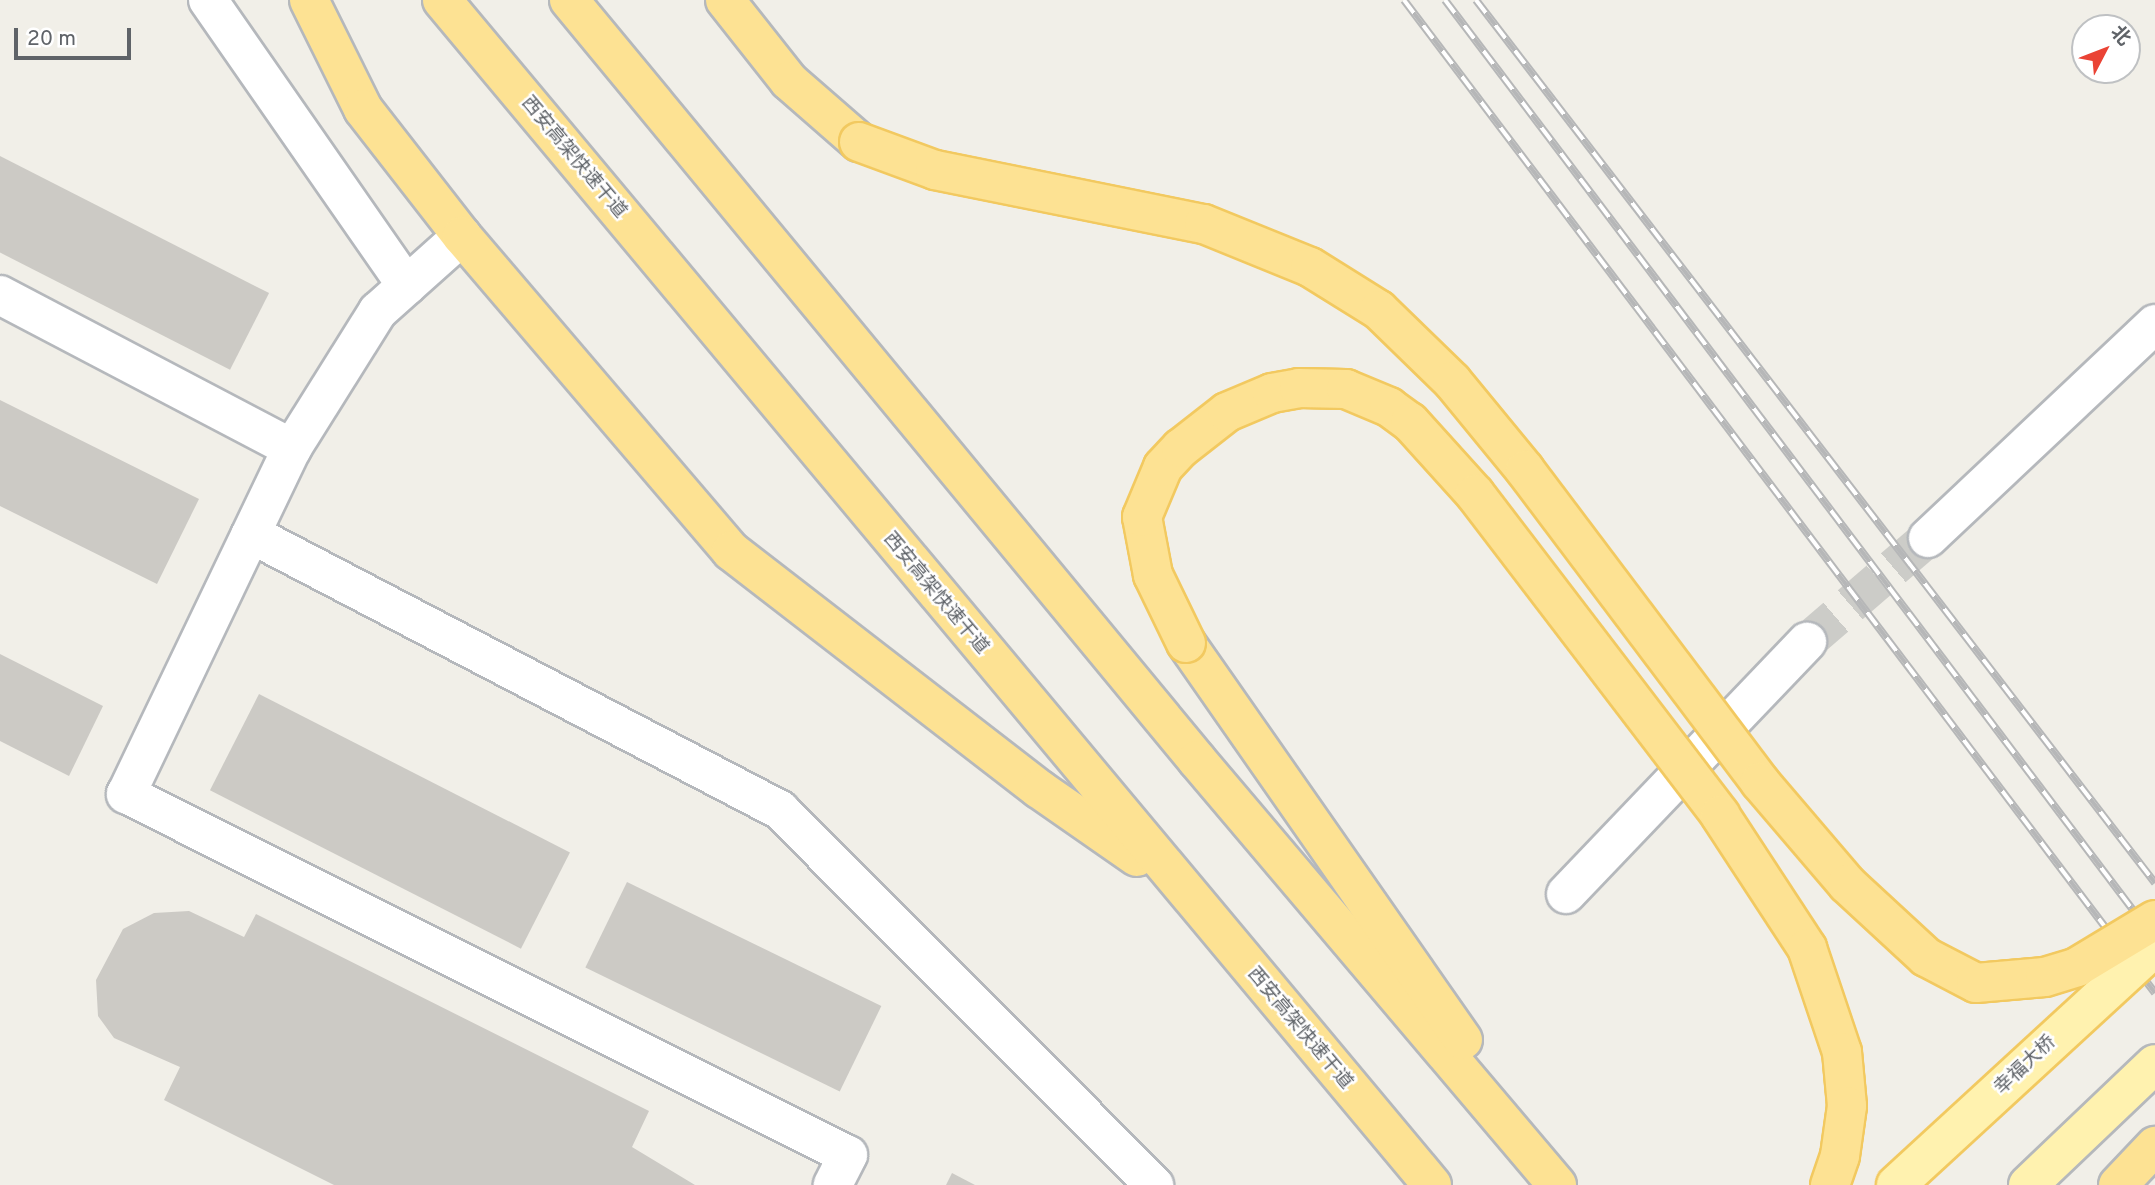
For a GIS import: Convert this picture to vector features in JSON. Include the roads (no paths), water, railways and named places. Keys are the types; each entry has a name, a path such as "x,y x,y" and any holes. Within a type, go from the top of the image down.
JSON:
{"highway":[{"path":"309,0 363,109 462,236 731,551 1039,789 1178,886"},
{"name":"西安高架快速干道","path":"442,0 1178,886 1432,1185"},
{"path":"569,0 1197,760 1557,1185"},
{"path":"725,0 789,81 859,142 934,170 1204,224 1310,267 1379,310 1452,381 1525,470 1759,782 1847,884 1926,957 1976,983 2045,978 2077,967 2155,920"},
{"path":"1564,1185 1186,643 1153,575 1143,517 1163,467 1181,448 1227,412 1272,393 1299,388 1346,389 1389,407 1410,422 1475,494 1720,815 1807,948 1842,1052 1847,1106 1840,1156 1830,1185"},
{"path":"2118,1185 2155,1146"}],"main road":[{"name":"幸福大桥","path":"1896,1185 2155,947"},
{"path":"2028,1185 2155,1064"}],"lane":[{"path":"208,0 407,286"},
{"path":"462,236 378,312 292,448 126,794 848,1155 833,1185"},
{"path":"0,295 292,448"},
{"path":"1927,538 2155,324"},
{"path":"251,534 780,810 1154,1185"},
{"path":"1566,894 1808,642"}],"tunnel":[{"path":"1807,642 1928,538"}],"railway":[{"path":"1404,0 2155,993"},
{"path":"1445,0 2155,939"},
{"path":"1476,0 2155,883"}]}
